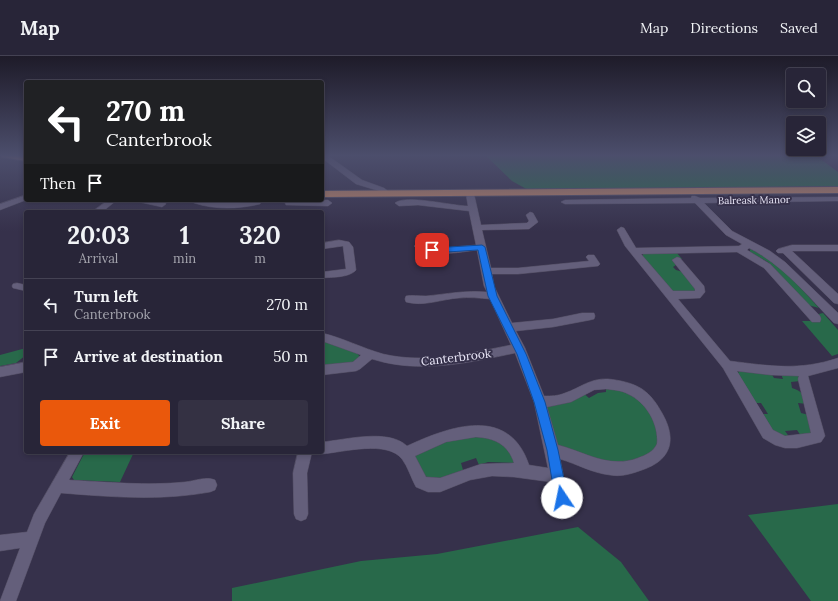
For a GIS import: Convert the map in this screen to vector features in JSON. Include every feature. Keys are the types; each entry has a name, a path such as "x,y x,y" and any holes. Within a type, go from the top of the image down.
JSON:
{"main road":[{"path":"324,194 838,190"}],"street":[{"path":"358,180 368,186 382,189 388,194"},
{"name":"Balreask Manor","path":"690,191 724,228 744,246 767,253 782,264 838,314"},
{"path":"470,194 492,296 519,348 540,402 562,498"},
{"path":"0,208 24,198"},
{"name":"Balreask Manor","path":"698,200 835,199"},
{"path":"565,202 698,200"},
{"path":"99,210 110,202"},
{"path":"152,202 162,204"},
{"path":"200,202 205,204 222,205 249,204 257,202"},
{"path":"309,202 328,203"},
{"path":"399,204 420,202 473,209"},
{"path":"477,228 529,226 534,222 530,215"},
{"path":"621,230 634,251 727,366 768,434 779,442 785,443 816,438 818,436 804,379"},
{"path":"324,246 339,243 346,244 348,247 351,270 324,275"},
{"path":"419,246 426,249 440,251 482,247"},
{"path":"634,251 744,246 767,266 816,319"},
{"path":"767,253 792,248 838,248"},
{"path":"785,250 838,300"},
{"path":"487,271 518,271 595,264 591,257"},
{"path":"670,295 696,295 700,292 700,288 677,260"},
{"path":"410,299 420,301 431,300 460,294 492,296"},
{"path":"509,328 532,324 558,323 578,317 590,316"},
{"name":"Canterbrook","path":"324,338 369,355 391,360 433,361 457,359 519,348"},
{"path":"324,370 356,366 369,355"},
{"path":"727,366 802,371 813,370 838,363"},
{"path":"0,372 24,367"},
{"path":"540,402 570,397 582,389 596,384 621,386 639,394 647,402 655,412 663,432 664,442 661,450 655,457 632,468 607,469 563,452 552,450"},
{"path":"406,453 423,444 452,434 476,431 486,432 506,439 514,446 519,455 524,472"},
{"path":"324,448 364,443 391,444 406,453 421,482 433,486 439,486 470,473 488,470 557,476"},
{"path":"8,601 30,539 39,519 76,454"},
{"path":"301,514 301,468 304,454"},
{"path":"57,486 141,491 210,485"},
{"path":"0,543 30,539"}],"green space":[{"path":"511,180 838,180 838,186 530,191"},
{"path":"750,249 770,260 779,267 819,308 808,305 768,262 750,252"},
{"path":"676,252 682,259 674,260 676,265 673,267 676,270 683,272 696,290 694,292 674,292 669,289 643,257 643,253"},
{"path":"823,313 838,330 838,354 832,356 802,321 820,321 819,314"},
{"path":"324,341 357,353 360,357 356,362 324,367"},
{"path":"24,349 24,357 16,363 0,366 0,355"},
{"path":"739,370 771,373 774,378 783,379 781,374 808,374 809,380 800,378 800,381 791,382 792,388 800,392 805,398 807,404 798,403 801,413 809,415 813,432 811,434 801,436 797,430 785,431 790,438 778,438 761,414 768,414 761,403 754,403 738,374"},
{"path":"606,387 626,390 636,396 657,422 658,446 648,456 618,466 559,446 556,443 546,405 583,393 589,398 598,393 606,392"},
{"path":"487,435 512,451 514,463 488,462 479,465 476,458 461,463 463,470 438,478 426,477 416,465 415,452 431,443"},
{"path":"84,454 133,454 120,482 74,480 72,477"},
{"path":"838,504 838,601 811,601 748,515"},
{"path":"578,527 621,562 649,601 232,601 232,588 361,561 437,554"}],"route":[{"path":"432,250 440,251 482,247 492,296 522,354 540,402 562,498"}]}
